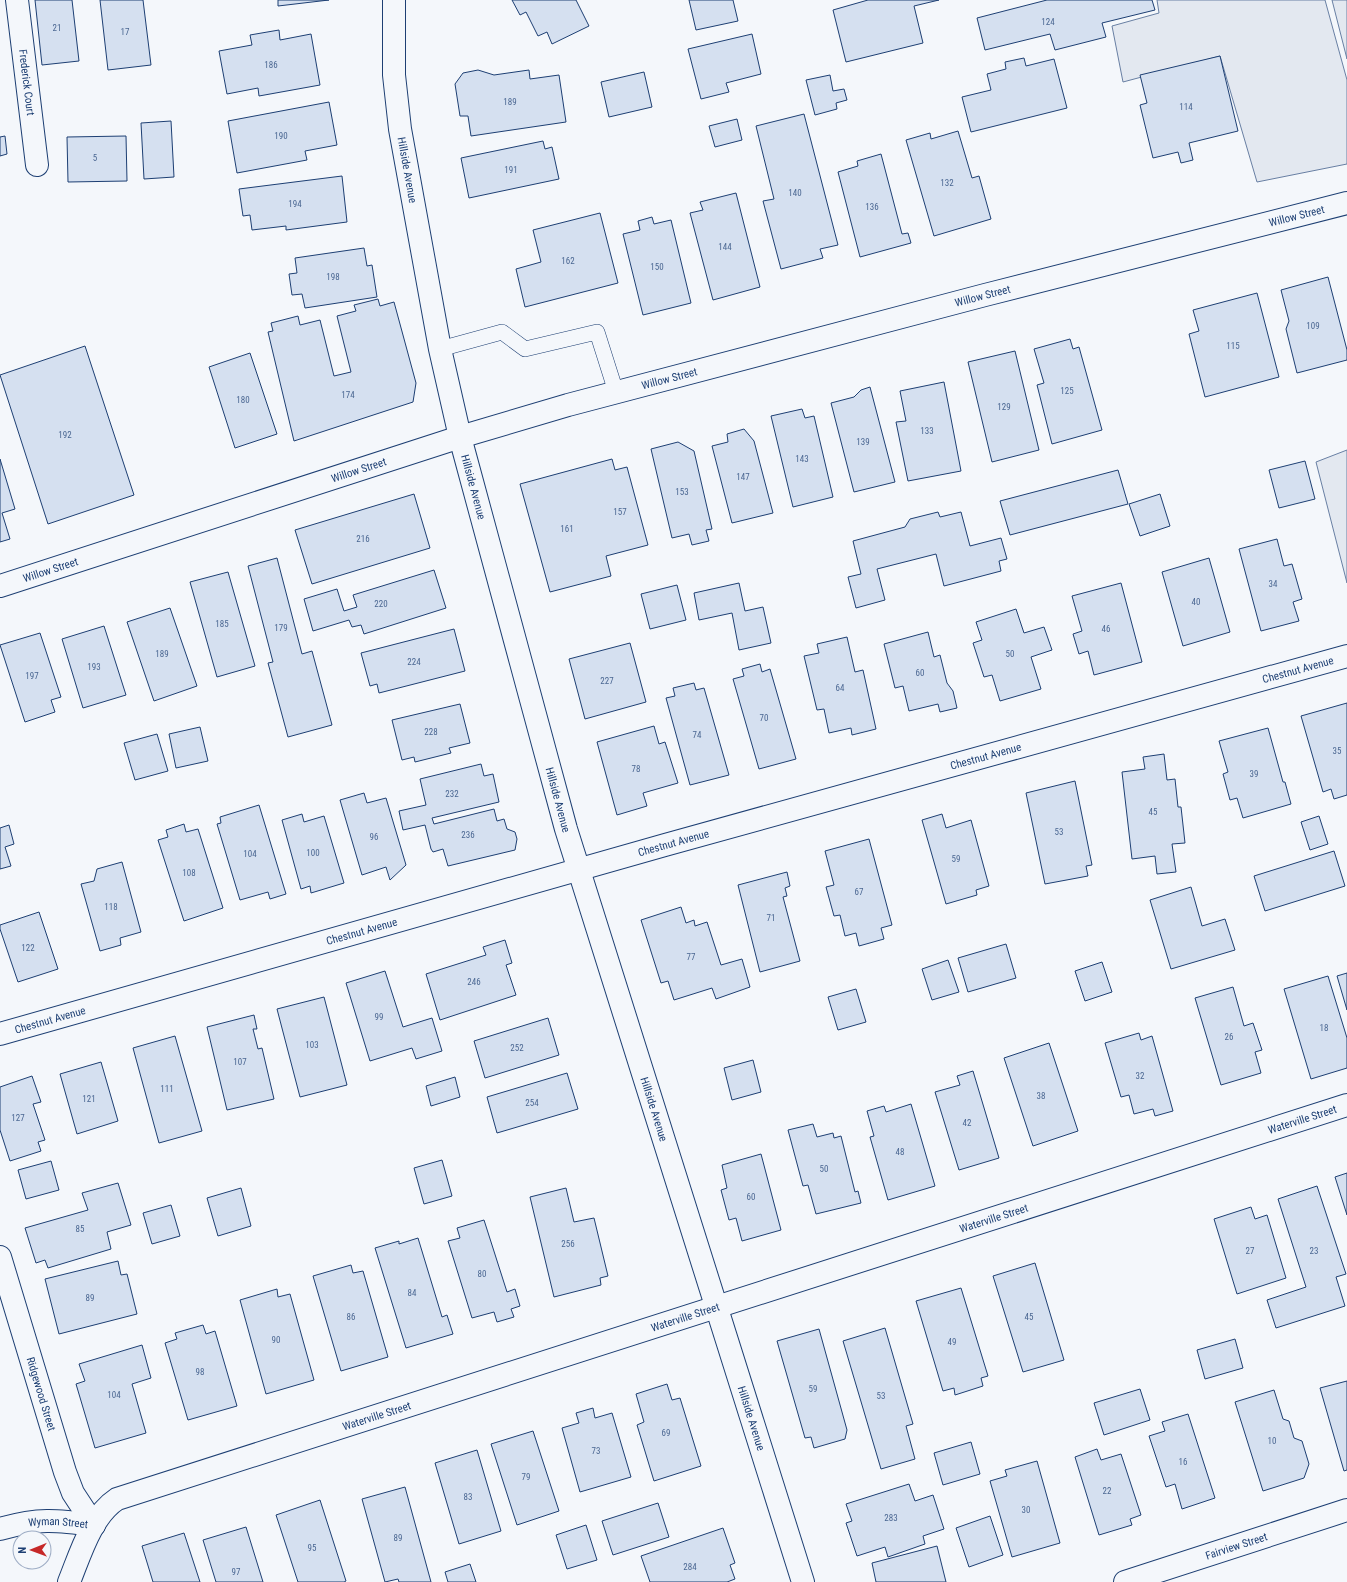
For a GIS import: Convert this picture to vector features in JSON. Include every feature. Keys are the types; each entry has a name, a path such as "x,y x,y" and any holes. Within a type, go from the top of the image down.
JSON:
{"street":[{"name":"Frederick Court","path":"17,0 36,165"},
{"name":"Hillside Avenue","path":"394,0 393,49 397,108 440,349 460,438 552,778 579,870 804,1582"},
{"name":"Willow Street","path":"0,586 460,438 616,392 985,295 1347,203"},
{"name":"Chestnut Avenue","path":"0,1034 665,845 1347,656"},
{"name":"Waterville Street","path":"69,1582 94,1525 103,1510 117,1500 132,1494 1347,1105"},
{"name":"Ridgewood Street","path":"0,1258 65,1472 73,1493 94,1525"},
{"name":"Fairview Street","path":"1125,1582 1347,1510"},
{"name":"Wyman Street","path":"0,1529 35,1521 47,1520 60,1520 94,1525"}],"lane":[{"path":"440,349 502,332 525,349 597,332 616,392"}],"shaded area":[{"path":"1157,0 1325,0 1347,80 1347,164 1257,182 1220,56 1123,82 1112,26 1159,13"},
{"path":"1332,0 1347,0 1347,59"},
{"path":"1347,450 1347,583 1316,462"}],"building":[{"path":"35,0 72,0 79,61 42,65"},
{"path":"100,0 143,0 151,65 108,70"},
{"path":"278,0 329,0 278,6"},
{"path":"512,0 576,0 589,26 552,44 547,32 538,36 526,12 520,15"},
{"path":"689,0 733,0 738,21 696,30"},
{"path":"868,0 939,0 914,6 923,43 846,62 833,10"},
{"path":"1047,0 1152,0 1155,10 1102,23 1106,37 1055,50 1050,34 985,50 977,18"},
{"path":"279,30 280,40 311,34 320,85 259,96 258,88 227,94 219,51 252,45 250,35"},
{"path":"752,34 761,74 726,83 729,92 701,99 688,49"},
{"path":"1220,56 1238,131 1189,143 1193,160 1181,163 1178,152 1153,158 1140,105 1147,103 1140,75"},
{"path":"1024,58 1026,66 1054,59 1067,108 971,132 962,97 991,90 987,74 1006,69 1005,62"},
{"path":"478,70 494,75 529,70 530,79 559,75 566,122 471,136 468,116 460,116 455,84 463,73"},
{"path":"644,72 652,107 609,117 601,82"},
{"path":"830,75 833,91 844,89 847,100 836,103 837,109 815,115 806,80"},
{"path":"329,102 337,145 305,151 307,160 237,173 228,121"},
{"path":"804,114 838,245 820,249 823,258 781,269 763,201 774,199 756,126"},
{"path":"737,119 742,140 715,147 709,126"},
{"path":"171,121 174,177 144,179 141,123"},
{"path":"958,131 972,178 979,176 991,219 934,236 906,140 930,133 931,139"},
{"path":"5,136 7,154 0,156 0,137"},
{"path":"126,136 127,181 68,182 67,137"},
{"path":"543,141 545,149 552,147 559,179 469,198 461,158"},
{"path":"881,154 902,234 908,233 911,243 860,257 838,172 858,166 857,161"},
{"path":"342,176 347,222 286,230 286,226 252,230 250,215 243,216 239,189"},
{"path":"736,193 760,287 713,300 690,213 703,210 700,202"},
{"path":"600,213 618,283 525,307 516,269 541,262 533,230"},
{"path":"652,217 654,224 671,220 691,303 643,315 623,234 640,230 638,221"},
{"path":"364,248 367,266 372,265 377,297 305,308 302,294 292,295 289,274 297,273 295,258"},
{"path":"1328,277 1347,350 1347,360 1297,373 1286,329 1289,321 1281,290"},
{"path":"1257,293 1279,377 1205,397 1189,334 1199,331 1193,310"},
{"path":"378,299 380,306 394,302 416,383 413,402 294,441 268,332 273,331 271,323 298,316 300,325 320,320 334,376 351,372 337,316 356,311 354,305"},
{"path":"1070,339 1073,349 1079,347 1102,430 1052,444 1037,385 1044,383 1034,349"},
{"path":"85,346 134,495 48,524 0,375"},
{"path":"1015,351 1039,450 992,462 968,362"},
{"path":"250,353 277,434 235,448 209,367"},
{"path":"944,382 961,471 908,481 896,422 906,421 900,391"},
{"path":"870,387 895,482 854,492 831,403 854,397 861,390"},
{"path":"802,409 805,418 814,416 833,497 793,507 771,416"},
{"path":"744,429 754,441 773,513 732,523 712,446 728,442 727,434"},
{"path":"678,442 694,451 712,529 706,530 709,541 692,545 689,534 672,538 651,449"},
{"path":"0,459 15,509 2,513 10,539 0,542"},
{"path":"612,459 615,470 627,467 648,545 606,556 611,576 550,592 520,484"},
{"path":"1305,461 1315,499 1279,508 1269,470"},
{"path":"1118,470 1128,504 1010,535 1000,501"},
{"path":"414,494 430,548 312,584 295,530"},
{"path":"1160,494 1170,526 1140,536 1129,504"},
{"path":"938,512 940,517 961,512 970,546 1001,538 1007,559 999,561 1001,571 944,586 936,554 877,569 885,600 856,608 848,577 861,574 853,541 905,527 910,519"},
{"path":"1277,539 1284,566 1292,564 1302,599 1293,602 1299,621 1261,631 1239,549"},
{"path":"277,558 302,654 312,651 332,725 288,737 268,663 273,662 248,566"},
{"path":"1209,558 1230,632 1183,646 1162,572"},
{"path":"434,570 446,608 364,634 361,625 352,627 349,620 313,631 304,599 337,589 344,611 357,607 353,595"},
{"path":"228,572 255,666 217,677 190,582"},
{"path":"739,583 745,611 763,607 771,643 739,650 732,613 699,620 694,593"},
{"path":"1121,583 1142,662 1094,675 1088,651 1079,654 1073,634 1082,631 1072,596"},
{"path":"677,585 686,620 650,629 641,594"},
{"path":"170,608 197,686 154,701 127,622"},
{"path":"1016,609 1024,633 1044,627 1052,650 1031,657 1041,689 1000,701 992,675 984,677 973,643 982,640 976,622"},
{"path":"104,626 126,695 83,708 62,639"},
{"path":"454,629 465,671 379,693 377,684 370,686 361,653"},
{"path":"928,632 934,657 940,655 947,683 953,691 957,708 940,712 938,704 909,711 903,686 895,688 884,644"},
{"path":"40,633 61,697 51,700 55,712 25,722 0,645"},
{"path":"847,637 855,672 863,670 876,729 852,735 851,728 829,733 824,709 817,710 804,656 819,653 817,644"},
{"path":"630,643 646,702 585,719 569,659"},
{"path":"760,664 762,672 770,669 796,759 759,769 733,679 744,676 742,669"},
{"path":"694,683 696,690 704,688 729,775 690,785 666,698 675,696 673,688"},
{"path":"1347,703 1347,795 1334,799 1331,789 1323,792 1301,716"},
{"path":"460,704 470,743 449,748 451,753 415,762 414,757 402,760 392,720"},
{"path":"654,726 659,744 665,742 678,783 643,793 647,806 617,815 597,742"},
{"path":"200,727 208,761 176,768 169,734"},
{"path":"1268,728 1283,782 1285,782 1291,804 1243,818 1237,798 1230,800 1223,774 1228,772 1219,741"},
{"path":"157,734 168,771 135,780 124,743"},
{"path":"1164,754 1167,780 1175,779 1178,807 1181,807 1185,843 1172,844 1176,872 1157,874 1155,856 1132,859 1122,772 1145,769 1143,757"},
{"path":"481,764 484,776 493,774 499,802 432,818 434,824 494,809 497,821 504,819 507,829 515,832 517,839 515,850 448,866 443,849 433,852 431,849 425,825 403,830 399,811 426,805 420,779"},
{"path":"1075,781 1092,865 1086,866 1088,876 1045,884 1026,793"},
{"path":"364,793 367,803 386,798 406,865 390,880 386,867 362,875 340,800"},
{"path":"259,805 286,894 270,899 268,892 240,900 217,824 221,823 220,817"},
{"path":"302,814 304,822 324,816 344,883 311,893 310,886 301,889 282,820"},
{"path":"942,814 946,828 971,820 989,886 976,890 977,895 946,904 922,820"},
{"path":"1319,816 1328,844 1310,850 1301,822"},
{"path":"184,824 186,832 198,829 223,908 184,921 158,840 168,837 166,830"},
{"path":"9,825 14,844 5,847 11,866 0,869 0,828"},
{"path":"869,839 892,925 881,928 884,939 859,946 856,933 845,936 840,915 834,916 826,887 834,885 825,851"},
{"path":"1334,851 1345,886 1265,911 1254,876"},
{"path":"122,862 141,932 120,938 121,945 100,951 81,884 94,881 97,869"},
{"path":"787,872 790,886 785,888 787,896 783,897 800,961 760,972 738,885"},
{"path":"1191,887 1202,926 1225,919 1235,950 1171,969 1150,900"},
{"path":"681,907 686,923 694,920 695,926 707,922 721,965 742,959 750,987 716,999 712,988 674,1000 668,981 661,983 641,920"},
{"path":"39,912 58,969 18,982 0,929 0,925"},
{"path":"505,940 512,963 506,965 516,995 440,1020 426,974 486,955 483,947"},
{"path":"1006,944 1016,978 968,992 958,958"},
{"path":"948,960 959,992 932,1000 922,969"},
{"path":"1102,962 1112,992 1085,1001 1075,971"},
{"path":"385,971 403,1027 432,1018 442,1051 416,1059 412,1048 370,1061 346,983"},
{"path":"1347,973 1347,1010 1337,976"},
{"path":"1328,976 1347,1038 1347,1068 1311,1079 1284,989"},
{"path":"1233,987 1244,1026 1253,1023 1262,1050 1255,1052 1261,1073 1221,1085 1195,998"},
{"path":"856,989 866,1022 838,1030 828,997"},
{"path":"324,997 347,1085 300,1097 277,1009"},
{"path":"254,1015 257,1029 253,1029 258,1049 262,1048 274,1099 227,1110 207,1027"},
{"path":"548,1018 559,1055 485,1078 474,1041"},
{"path":"1139,1033 1141,1040 1152,1036 1173,1111 1155,1116 1153,1109 1134,1114 1129,1095 1121,1097 1105,1043"},
{"path":"175,1036 202,1131 159,1143 133,1048"},
{"path":"1049,1043 1078,1131 1033,1146 1004,1058"},
{"path":"753,1060 761,1092 732,1100 724,1068"},
{"path":"101,1062 118,1121 77,1134 60,1074"},
{"path":"973,1071 999,1158 959,1170 935,1092 960,1085 957,1076"},
{"path":"567,1073 578,1109 497,1133 487,1097"},
{"path":"32,1076 41,1102 33,1104 45,1140 38,1142 41,1151 10,1161 0,1130 0,1087"},
{"path":"455,1077 460,1097 431,1106 426,1086"},
{"path":"911,1104 935,1186 888,1200 870,1137 874,1136 867,1111 884,1106 886,1112"},
{"path":"813,1124 817,1137 833,1133 834,1138 841,1136 855,1192 858,1191 861,1203 816,1214 808,1185 803,1186 788,1130"},
{"path":"761,1154 781,1230 742,1241 736,1218 729,1220 721,1190 727,1188 722,1165"},
{"path":"442,1160 452,1196 424,1204 414,1168"},
{"path":"51,1161 59,1190 26,1199 18,1170"},
{"path":"1347,1173 1347,1215 1335,1177"},
{"path":"118,1183 131,1225 107,1232 111,1249 48,1268 45,1260 36,1263 25,1228 88,1210 82,1193"},
{"path":"1317,1186 1346,1274 1336,1277 1345,1306 1276,1328 1267,1300 1306,1287 1278,1199"},
{"path":"241,1188 251,1226 218,1236 207,1198"},
{"path":"566,1188 574,1222 594,1218 608,1276 600,1278 601,1285 554,1297 530,1197"},
{"path":"171,1205 180,1236 152,1244 143,1213"},
{"path":"1251,1207 1255,1219 1267,1215 1286,1278 1237,1294 1214,1219"},
{"path":"484,1220 507,1292 515,1289 520,1306 511,1309 514,1317 497,1322 494,1312 472,1318 448,1241 460,1238 457,1228"},
{"path":"418,1238 442,1317 447,1315 453,1334 406,1348 375,1248 399,1241 399,1244"},
{"path":"118,1261 121,1275 127,1274 137,1314 59,1334 45,1279"},
{"path":"1035,1263 1064,1360 1023,1372 993,1276"},
{"path":"351,1265 353,1273 363,1271 388,1357 341,1371 313,1276"},
{"path":"961,1288 988,1376 981,1378 983,1386 955,1395 954,1388 943,1391 916,1301"},
{"path":"277,1289 278,1297 290,1294 314,1380 266,1394 240,1300"},
{"path":"203,1325 206,1334 215,1331 237,1406 188,1420 165,1343 177,1339 175,1333"},
{"path":"885,1328 913,1424 906,1426 915,1459 881,1469 843,1341"},
{"path":"819,1329 847,1430 845,1439 814,1448 811,1437 805,1438 777,1341"},
{"path":"1235,1339 1243,1368 1205,1379 1197,1350"},
{"path":"142,1345 151,1378 132,1384 146,1433 95,1448 76,1384 85,1381 79,1364"},
{"path":"1347,1381 1347,1470 1344,1471 1320,1388"},
{"path":"667,1384 672,1400 680,1398 701,1466 654,1481 637,1425 644,1422 636,1394"},
{"path":"1140,1389 1150,1420 1104,1435 1094,1403"},
{"path":"1274,1390 1283,1419 1289,1421 1294,1438 1302,1441 1309,1464 1304,1478 1263,1491 1235,1402"},
{"path":"593,1408 595,1418 612,1413 631,1477 580,1492 562,1428 579,1423 576,1413"},
{"path":"1188,1414 1215,1498 1182,1509 1175,1484 1166,1487 1149,1436 1165,1431 1162,1422"},
{"path":"533,1431 559,1511 517,1525 491,1444"},
{"path":"971,1442 980,1474 943,1485 934,1453"},
{"path":"1097,1449 1101,1460 1121,1454 1141,1515 1130,1519 1132,1525 1099,1535 1075,1457"},
{"path":"477,1450 501,1531 459,1544 435,1463"},
{"path":"1037,1461 1060,1543 1012,1557 990,1481 1007,1476 1005,1470"},
{"path":"909,1484 915,1501 933,1495 944,1529 923,1536 925,1544 888,1557 885,1547 857,1556 846,1523 852,1521 846,1504"},
{"path":"405,1487 431,1582 399,1582 398,1579 385,1582 362,1499"},
{"path":"320,1500 346,1581 344,1582 298,1582 276,1515"},
{"path":"658,1503 669,1537 613,1555 602,1521"},
{"path":"990,1516 1003,1555 969,1567 956,1528"},
{"path":"586,1525 597,1560 567,1569 556,1535"},
{"path":"246,1527 263,1582 216,1582 203,1540"},
{"path":"723,1528 735,1563 730,1565 735,1579 727,1582 650,1582 641,1556"},
{"path":"184,1533 200,1582 153,1582 142,1546"},
{"path":"937,1546 946,1582 876,1582 872,1563"},
{"path":"470,1564 476,1582 448,1582 445,1572"}]}
